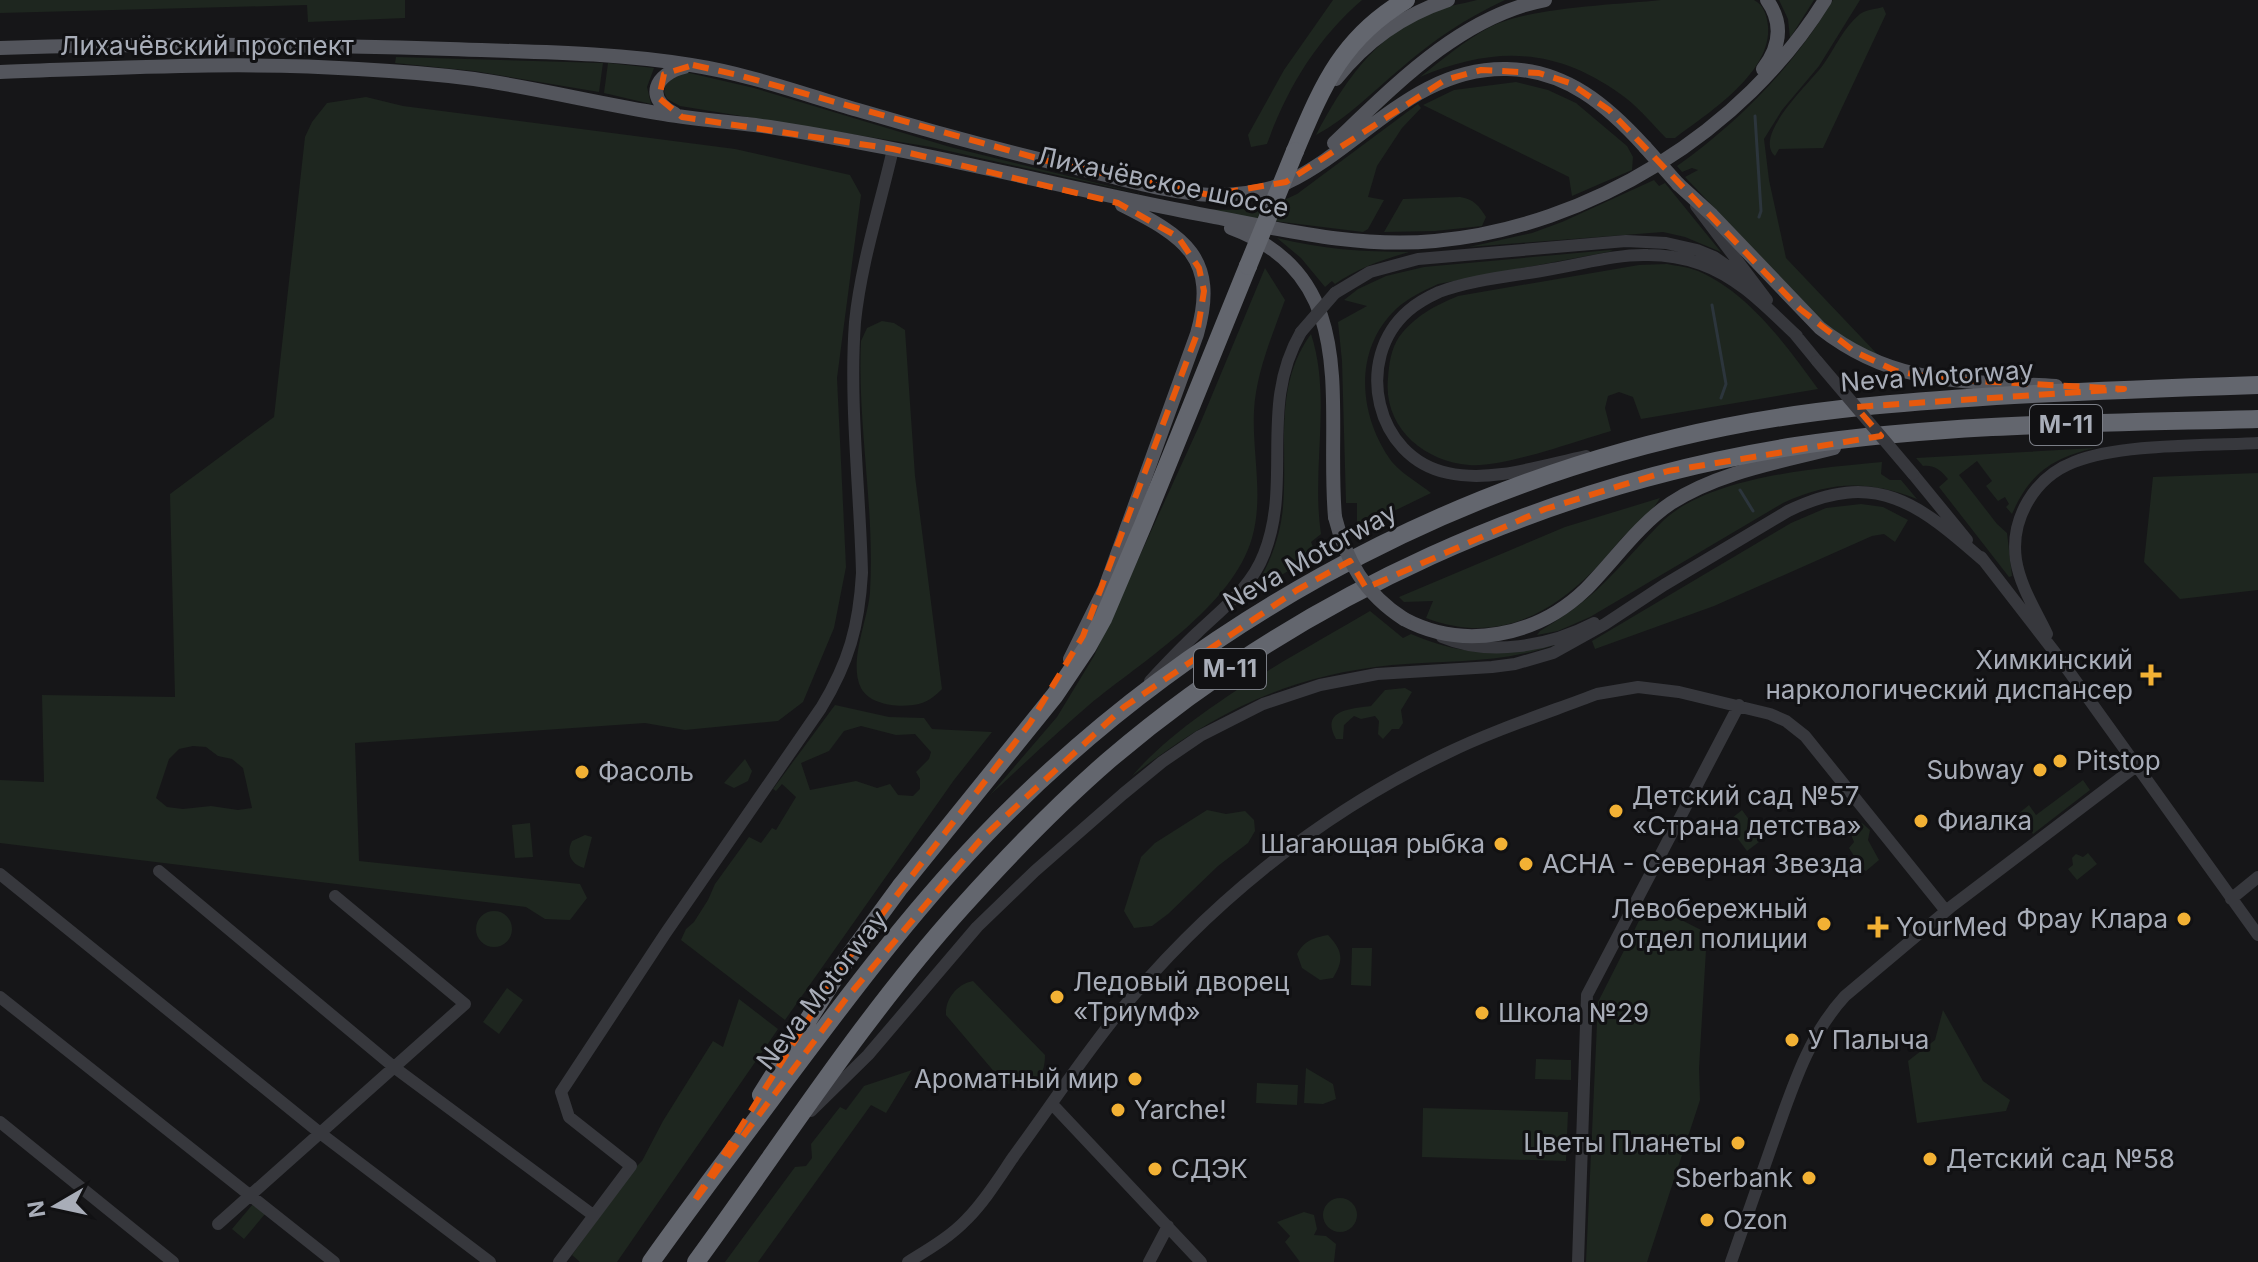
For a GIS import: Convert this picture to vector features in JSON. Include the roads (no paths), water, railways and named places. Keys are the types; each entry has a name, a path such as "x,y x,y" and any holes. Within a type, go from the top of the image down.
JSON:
{"highway":[{"path":"693,1203 842,966 900,887 1070,675 1103,619 1328,76 1372,23 1406,0"},
{"name":"Neva Motorway","path":"651,1262 845,1000 932,893 1039,781 1124,707 1227,633 1297,590 1411,530 1532,481 1661,441 1740,424 1866,406 2124,389 2258,385"},
{"name":"Neva Motorway","path":"696,1262 802,1110 870,1021 959,911 1060,805 1111,759 1242,661 1365,589 1426,559 1545,509 1668,471 1797,446 1875,437 2024,427 2258,419"}],"main road":[{"path":"1311,112 1345,68 1379,36 1417,12 1448,0"},
{"path":"1302,173 1373,105 1453,41 1494,15 1545,0"},
{"path":"1721,118 1773,55 1778,42 1778,20 1767,0"},
{"name":"Лихачёвское шоссе","path":"415,73 473,79 682,117 772,127 893,149 1181,213 1287,232 1384,243 1438,241 1487,233 1570,207 1621,185 1673,156 1746,98 1803,34 1825,0"},
{"name":"Лихачёвский проспект","path":"0,48 247,43 414,48"},
{"name":"Лихачёвское шоссе","path":"414,48 606,55 693,65 775,84 936,133 1154,186 1210,195 1268,189 1302,173"},
{"path":"682,117 662,105 656,92 657,85 671,70 693,65"},
{"name":"Лихачёвский проспект","path":"0,72 254,66 415,73"},
{"path":"1302,173 1409,98 1445,80 1481,70 1522,70 1570,83 1609,110 1678,185 1712,215 1820,328 1873,362 1914,375 1941,379 2124,389"},
{"path":"1030,723 1083,636 1105,588 1197,334 1204,304 1199,268 1178,237 1167,228 1118,203 1084,192"},
{"path":"1181,213 1225,225 1260,241 1281,256 1312,293 1326,328 1332,370 1335,517 1345,550 1359,578 1371,593 1404,619 1424,629 1478,637 1524,629 1569,604 1655,517 1683,496 1752,469 1875,437"}],"street":[{"path":"559,1262 631,1166 569,1117 561,1092 665,934 821,708 836,684 852,647 861,600 862,573 854,379 855,324 862,274 893,149"},
{"path":"1678,185 1768,301 1984,561 2060,659 2258,935"},
{"path":"1124,707 1231,602 1257,569 1267,546 1272,521 1277,408 1282,376 1301,332 1335,293 1370,272 1418,259 1648,241 1681,245 1714,257 1747,279 1768,301"},
{"path":"1661,441 1517,470 1476,475 1447,473 1414,457 1398,443 1388,428 1377,393 1380,358 1394,327 1407,312 1437,293 1472,283 1644,255 1687,260 1732,278 1797,336"},
{"path":"2060,659 2027,593 2016,561 2015,545 2023,510 2041,484 2054,472 2074,462 2116,452 2258,443"},
{"path":"761,1172 807,1116 868,1055 977,927 1035,871 1162,762 1200,736 1263,704 1320,685 1377,674 1492,667 1534,659 1572,644 1788,511 1823,497 1854,492 1875,493 1907,502 1939,522 1984,561"},
{"path":"1424,629 1466,644 1497,647 1533,643 1586,627 1664,585"},
{"path":"908,1262 965,1222 980,1205 1099,1038 1171,953 1234,892 1289,848 1346,809 1449,752 1611,690 1653,688 1739,705 1786,721 1805,736 1946,911"},
{"path":"1578,1262 1587,995 1739,705"},
{"path":"1731,1262 1795,1080 1821,1029 1845,996 1946,911 2135,767"},
{"path":"159,871 395,1068 593,1215"},
{"path":"0,874 320,1133 490,1262"},
{"path":"2231,899 2258,877"},
{"path":"218,1224 465,1004 335,896"},
{"path":"0,997 334,1262"},
{"path":"1052,1104 1201,1262"},
{"path":"0,1122 173,1262"},
{"path":"1149,1262 1168,1226"}],"waterway":[{"path":"1755,116 1759,217"},
{"path":"1712,305 1726,384 1721,398"},
{"path":"1740,490 1753,511"}],"place":[{"name":"Химкинский наркологический диспансер","path":"2151,675"},
{"name":"Pitstop","path":"2060,761"},
{"name":"Subway","path":"2040,770"},
{"name":"Фасоль","path":"582,772"},
{"name":"Детский сад №57 «Страна детства»","path":"1616,811"},
{"name":"Фиалка","path":"1921,821"},
{"name":"Шагающая рыбка","path":"1501,844"},
{"name":"АСНА - Северная Звезда","path":"1526,864"},
{"name":"Фрау Клара","path":"2184,919"},
{"name":"Левобережный отдел полиции","path":"1824,924"},
{"name":"YourMed","path":"1878,927"},
{"name":"Ледовый дворец «Триумф»","path":"1057,997"},
{"name":"Школа №29","path":"1482,1013"},
{"name":"У Палыча","path":"1792,1040"},
{"name":"Ароматный мир","path":"1135,1079"},
{"name":"Yarche!","path":"1118,1110"},
{"name":"Цветы Планеты","path":"1738,1143"},
{"name":"Детский сад №58","path":"1930,1159"},
{"name":"СДЭК","path":"1155,1169"},
{"name":"Sberbank","path":"1809,1178"},
{"name":"Ozon","path":"1707,1220"}]}
